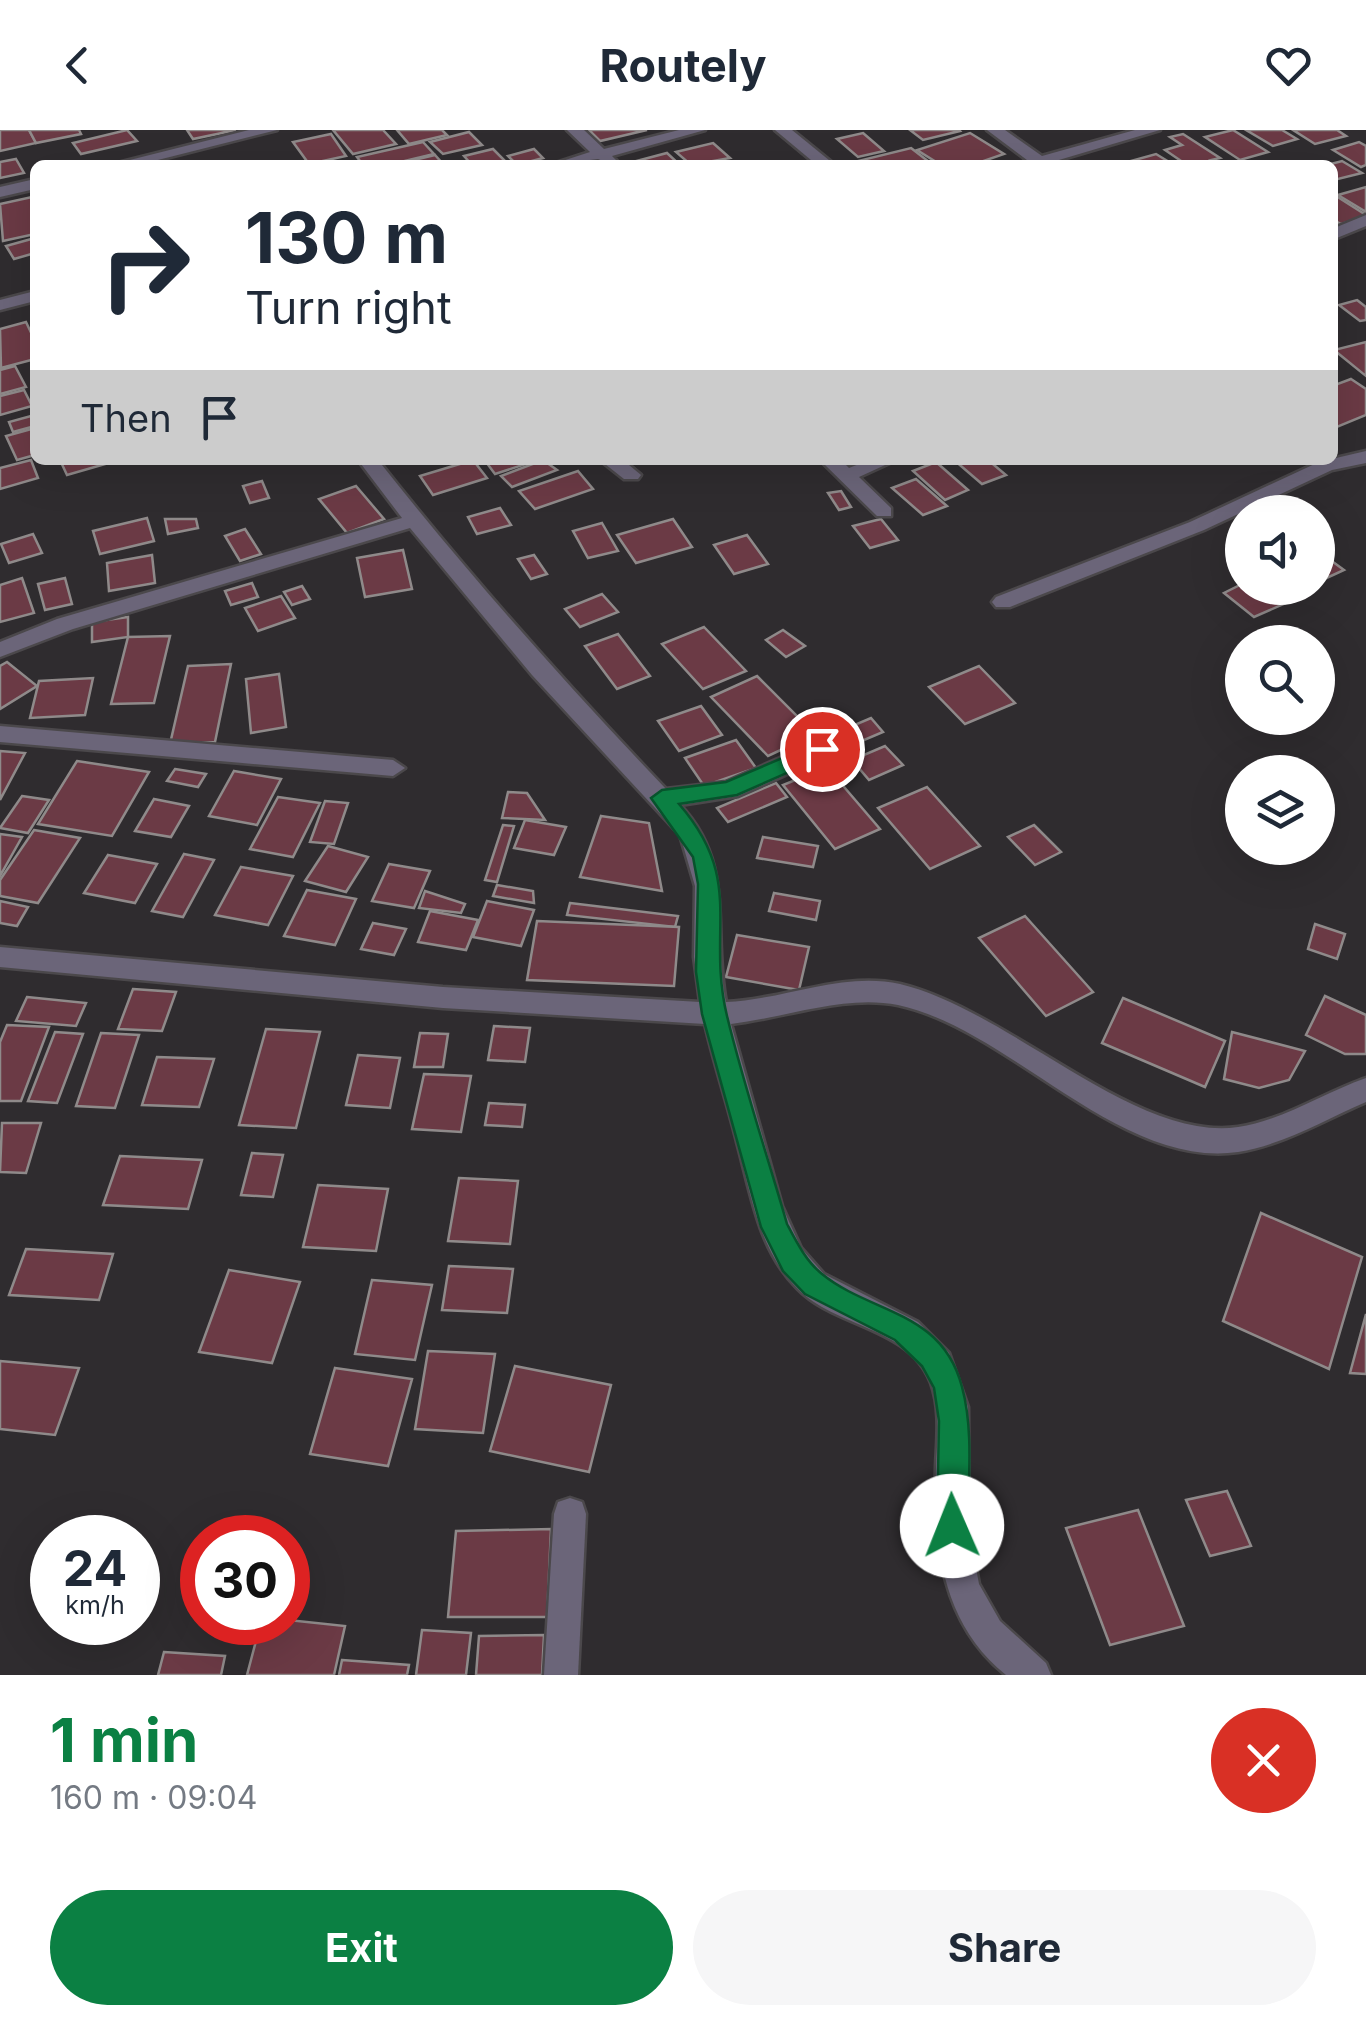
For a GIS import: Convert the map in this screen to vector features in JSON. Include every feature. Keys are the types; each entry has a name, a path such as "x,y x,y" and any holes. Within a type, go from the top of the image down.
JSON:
{"street":[{"path":"169,130 191,160"},
{"path":"140,160 268,130"},
{"path":"575,130 607,160 697,130"},
{"path":"782,130 821,160"},
{"path":"995,130 1029,160"},
{"path":"1043,160 1152,130"},
{"path":"0,192 30,185"},
{"path":"1338,232 1366,220"},
{"path":"0,305 30,297"},
{"path":"1338,461 1366,457"},
{"path":"372,465 540,670 690,830 704,857 709,884 708,972 714,1014 774,1227 793,1262 814,1285 905,1330 932,1356 948,1385 953,1421 954,1559 974,1616 1000,1652 1034,1675"},
{"path":"617,465 631,475"},
{"path":"835,465 884,512"},
{"path":"845,476 873,465"},
{"path":"1004,602 1166,540 1317,465"},
{"path":"1326,465 1366,480"},
{"path":"0,650 65,624 416,520"},
{"path":"0,734 394,768"},
{"path":"662,798 730,790 822,749"},
{"path":"0,958 530,1004 714,1014 856,994 895,994 940,1007 1130,1114 1177,1136 1224,1141 1268,1132 1366,1090"},
{"path":"561,1675 570,1514"}],"building":[{"path":"0,130 29,130 36,143 0,151"},
{"path":"29,130 79,130 81,134 36,143"},
{"path":"127,130 137,141 81,154 73,143"},
{"path":"187,130 236,130 193,139"},
{"path":"333,130 383,130 396,144 353,154"},
{"path":"397,130 442,130 447,135 409,144"},
{"path":"589,130 647,130 600,141"},
{"path":"910,130 959,130 960,131 923,140"},
{"path":"1233,130 1268,152 1240,160 1205,137"},
{"path":"1246,130 1282,130 1297,139 1273,146"},
{"path":"1293,130 1337,130 1346,136 1315,144"},
{"path":"469,132 482,145 443,154 430,142"},
{"path":"863,133 884,151 858,157 837,139"},
{"path":"970,133 1004,154 987,160 933,160 917,150"},
{"path":"331,134 346,156 306,160 293,142"},
{"path":"1183,134 1220,158 1180,160 1165,150 1182,145 1170,137"},
{"path":"423,142 434,154 409,160 357,157"},
{"path":"1359,142 1366,146 1366,165 1361,167 1333,150"},
{"path":"713,143 730,158 685,160 676,152"},
{"path":"911,148 927,160 862,160"},
{"path":"493,149 504,160 468,160 464,156"},
{"path":"534,149 543,158 512,160 508,156"},
{"path":"667,153 675,160 640,160"},
{"path":"1156,154 1166,160 1135,160"},
{"path":"435,155 440,160 414,160"},
{"path":"16,159 24,173 0,178 0,162"},
{"path":"1342,161 1362,173 1338,179 1338,162"},
{"path":"1366,187 1366,212 1338,195"},
{"path":"30,197 30,235 3,241 0,204"},
{"path":"1338,197 1366,215 1338,222"},
{"path":"30,239 30,254 14,259 6,246"},
{"path":"1357,300 1366,307 1366,320 1360,321 1339,305"},
{"path":"26,322 30,330 30,360 1,368 0,329"},
{"path":"1366,342 1366,376 1338,353 1338,349"},
{"path":"15,366 26,387 0,394 0,370"},
{"path":"1351,379 1366,389 1366,415 1338,427 1338,384"},
{"path":"24,390 30,407 0,415 0,396"},
{"path":"30,416 30,427 13,432 9,422"},
{"path":"30,429 30,456 17,460 6,436"},
{"path":"30,460 38,478 0,489 0,468"},
{"path":"62,465 102,465 67,475"},
{"path":"456,465 477,465 487,478 433,495 420,476"},
{"path":"488,465 523,465 495,474"},
{"path":"530,465 550,465 557,470 512,487 501,476"},
{"path":"939,465 968,490 945,500 913,471"},
{"path":"960,465 994,465 1006,475 982,484"},
{"path":"578,471 593,489 535,509 519,491"},
{"path":"916,479 947,506 923,515 892,488"},
{"path":"262,481 269,498 250,503 243,486"},
{"path":"356,486 384,519 347,533 319,499"},
{"path":"841,491 851,507 839,510 828,493"},
{"path":"500,508 511,525 477,534 468,517"},
{"path":"147,518 154,541 100,554 93,531"},
{"path":"165,519 196,519 198,528 168,534"},
{"path":"673,519 692,547 636,563 617,535"},
{"path":"881,519 898,540 870,548 853,526"},
{"path":"602,523 618,551 588,558 573,531"},
{"path":"245,529 261,554 240,561 225,536"},
{"path":"33,534 42,553 9,563 1,544"},
{"path":"747,535 768,564 734,574 714,545"},
{"path":"403,550 412,589 365,597 357,558"},
{"path":"152,555 155,583 109,591 107,563"},
{"path":"534,555 547,574 531,579 518,559"},
{"path":"22,578 34,613 0,622 0,585"},
{"path":"65,578 72,604 45,610 38,584"},
{"path":"252,583 258,597 231,605 225,591"},
{"path":"302,586 310,599 292,605 284,592"},
{"path":"602,594 618,612 580,627 565,609"},
{"path":"281,596 295,618 258,631 245,608"},
{"path":"1239,605 1281,605 1254,617"},
{"path":"128,617 128,637 92,642 92,622"},
{"path":"704,627 746,671 703,689 662,644"},
{"path":"783,630 805,646 786,657 766,640"},
{"path":"618,634 650,676 617,689 585,646"},
{"path":"170,636 154,703 111,704 128,637"},
{"path":"7,662 37,686 0,709 0,666"},
{"path":"231,664 215,742 170,744 188,666"},
{"path":"979,666 1015,703 965,724 929,687"},
{"path":"279,674 286,727 251,733 246,679"},
{"path":"757,676 815,734 768,756 711,697"},
{"path":"93,678 85,715 30,718 39,681"},
{"path":"701,706 722,735 679,751 658,721"},
{"path":"871,718 883,732 850,746 838,732"},
{"path":"736,740 756,768 704,786 685,758"},
{"path":"885,746 903,765 869,780 852,760"},
{"path":"0,751 25,753 0,800"},
{"path":"77,761 149,772 112,836 38,824"},
{"path":"827,767 880,829 835,849 783,785"},
{"path":"175,769 206,774 198,787 167,781"},
{"path":"234,771 281,779 257,825 209,816"},
{"path":"776,783 787,797 728,822 717,808"},
{"path":"927,787 980,846 930,869 878,808"},
{"path":"508,792 527,793 545,820 502,818"},
{"path":"22,796 49,800 28,833 0,828"},
{"path":"278,797 320,803 293,857 250,849"},
{"path":"154,799 189,806 171,837 135,831"},
{"path":"325,801 348,803 334,844 310,842"},
{"path":"601,816 649,823 662,891 580,877"},
{"path":"525,820 566,827 554,855 514,848"},
{"path":"503,825 514,826 497,882 485,880"},
{"path":"1034,825 1061,852 1035,865 1008,837"},
{"path":"34,830 80,838 38,903 0,896 0,880"},
{"path":"0,834 22,837 0,876"},
{"path":"763,837 818,846 813,867 757,858"},
{"path":"328,846 368,857 346,892 305,881"},
{"path":"184,854 214,860 183,917 152,911"},
{"path":"108,855 157,864 135,903 84,893"},
{"path":"389,864 430,871 414,908 372,901"},
{"path":"241,867 293,876 268,925 215,915"},
{"path":"497,885 533,891 534,903 493,896"},
{"path":"307,890 356,899 335,945 284,936"},
{"path":"425,891 465,904 461,913 419,908"},
{"path":"774,893 820,901 816,920 769,911"},
{"path":"0,901 28,907 17,926 0,923"},
{"path":"487,901 534,910 521,946 473,937"},
{"path":"570,903 678,916 675,927 567,915"},
{"path":"430,911 478,920 466,950 418,942"},
{"path":"1025,916 1093,992 1046,1016 979,938"},
{"path":"537,921 679,927 674,986 527,980"},
{"path":"373,923 406,929 394,955 361,949"},
{"path":"1315,924 1345,934 1337,959 1308,949"},
{"path":"737,935 809,947 799,990 726,977"},
{"path":"133,989 176,992 162,1031 118,1029"},
{"path":"1325,996 1366,1015 1366,1054 1345,1054 1306,1035"},
{"path":"27,997 86,1003 76,1026 16,1021"},
{"path":"1123,998 1225,1041 1205,1087 1102,1043"},
{"path":"7,1025 49,1027 21,1101 0,1101 0,1042"},
{"path":"494,1026 530,1028 525,1062 488,1060"},
{"path":"266,1029 320,1032 296,1128 239,1125"},
{"path":"55,1032 83,1034 57,1103 28,1101"},
{"path":"1232,1032 1305,1051 1289,1080 1259,1088 1224,1079"},
{"path":"101,1033 139,1035 115,1108 76,1106"},
{"path":"420,1033 448,1034 443,1067 414,1067"},
{"path":"358,1055 400,1058 390,1108 346,1105"},
{"path":"157,1057 214,1059 199,1107 142,1105"},
{"path":"424,1074 471,1076 461,1132 412,1129"},
{"path":"489,1103 525,1105 522,1127 485,1125"},
{"path":"2,1123 41,1123 26,1173 0,1172"},
{"path":"252,1153 283,1155 273,1197 241,1195"},
{"path":"120,1156 202,1160 188,1209 103,1205"},
{"path":"459,1178 518,1181 510,1244 448,1241"},
{"path":"318,1185 388,1189 376,1251 303,1247"},
{"path":"1261,1213 1362,1257 1329,1369 1223,1321"},
{"path":"26,1249 113,1254 99,1300 9,1295"},
{"path":"449,1266 513,1269 507,1313 442,1310"},
{"path":"229,1270 300,1282 272,1363 199,1352"},
{"path":"372,1280 432,1285 415,1360 355,1354"},
{"path":"1366,1314 1366,1374 1350,1373"},
{"path":"428,1351 495,1354 483,1433 415,1429"},
{"path":"0,1361 79,1368 55,1435 0,1429"},
{"path":"515,1366 611,1385 589,1472 490,1451"},
{"path":"335,1368 412,1379 388,1466 310,1454"},
{"path":"1227,1491 1251,1546 1210,1556 1186,1500"},
{"path":"1138,1510 1184,1626 1110,1645 1066,1528"},
{"path":"551,1529 547,1617 448,1617 456,1531"},
{"path":"310,1622 345,1626 334,1675 247,1675 255,1645 310,1645"},
{"path":"422,1630 471,1633 466,1675 416,1675"},
{"path":"544,1635 542,1675 476,1675 479,1636"},
{"path":"164,1652 225,1656 221,1675 158,1675"},
{"path":"342,1660 409,1665 407,1675 339,1675"}],"route":[{"path":"822,749 730,790 662,798 690,830 704,857 709,884 708,972 714,1014 774,1227 793,1262 814,1285 905,1330 932,1356 948,1385 953,1421 952,1526"}]}
